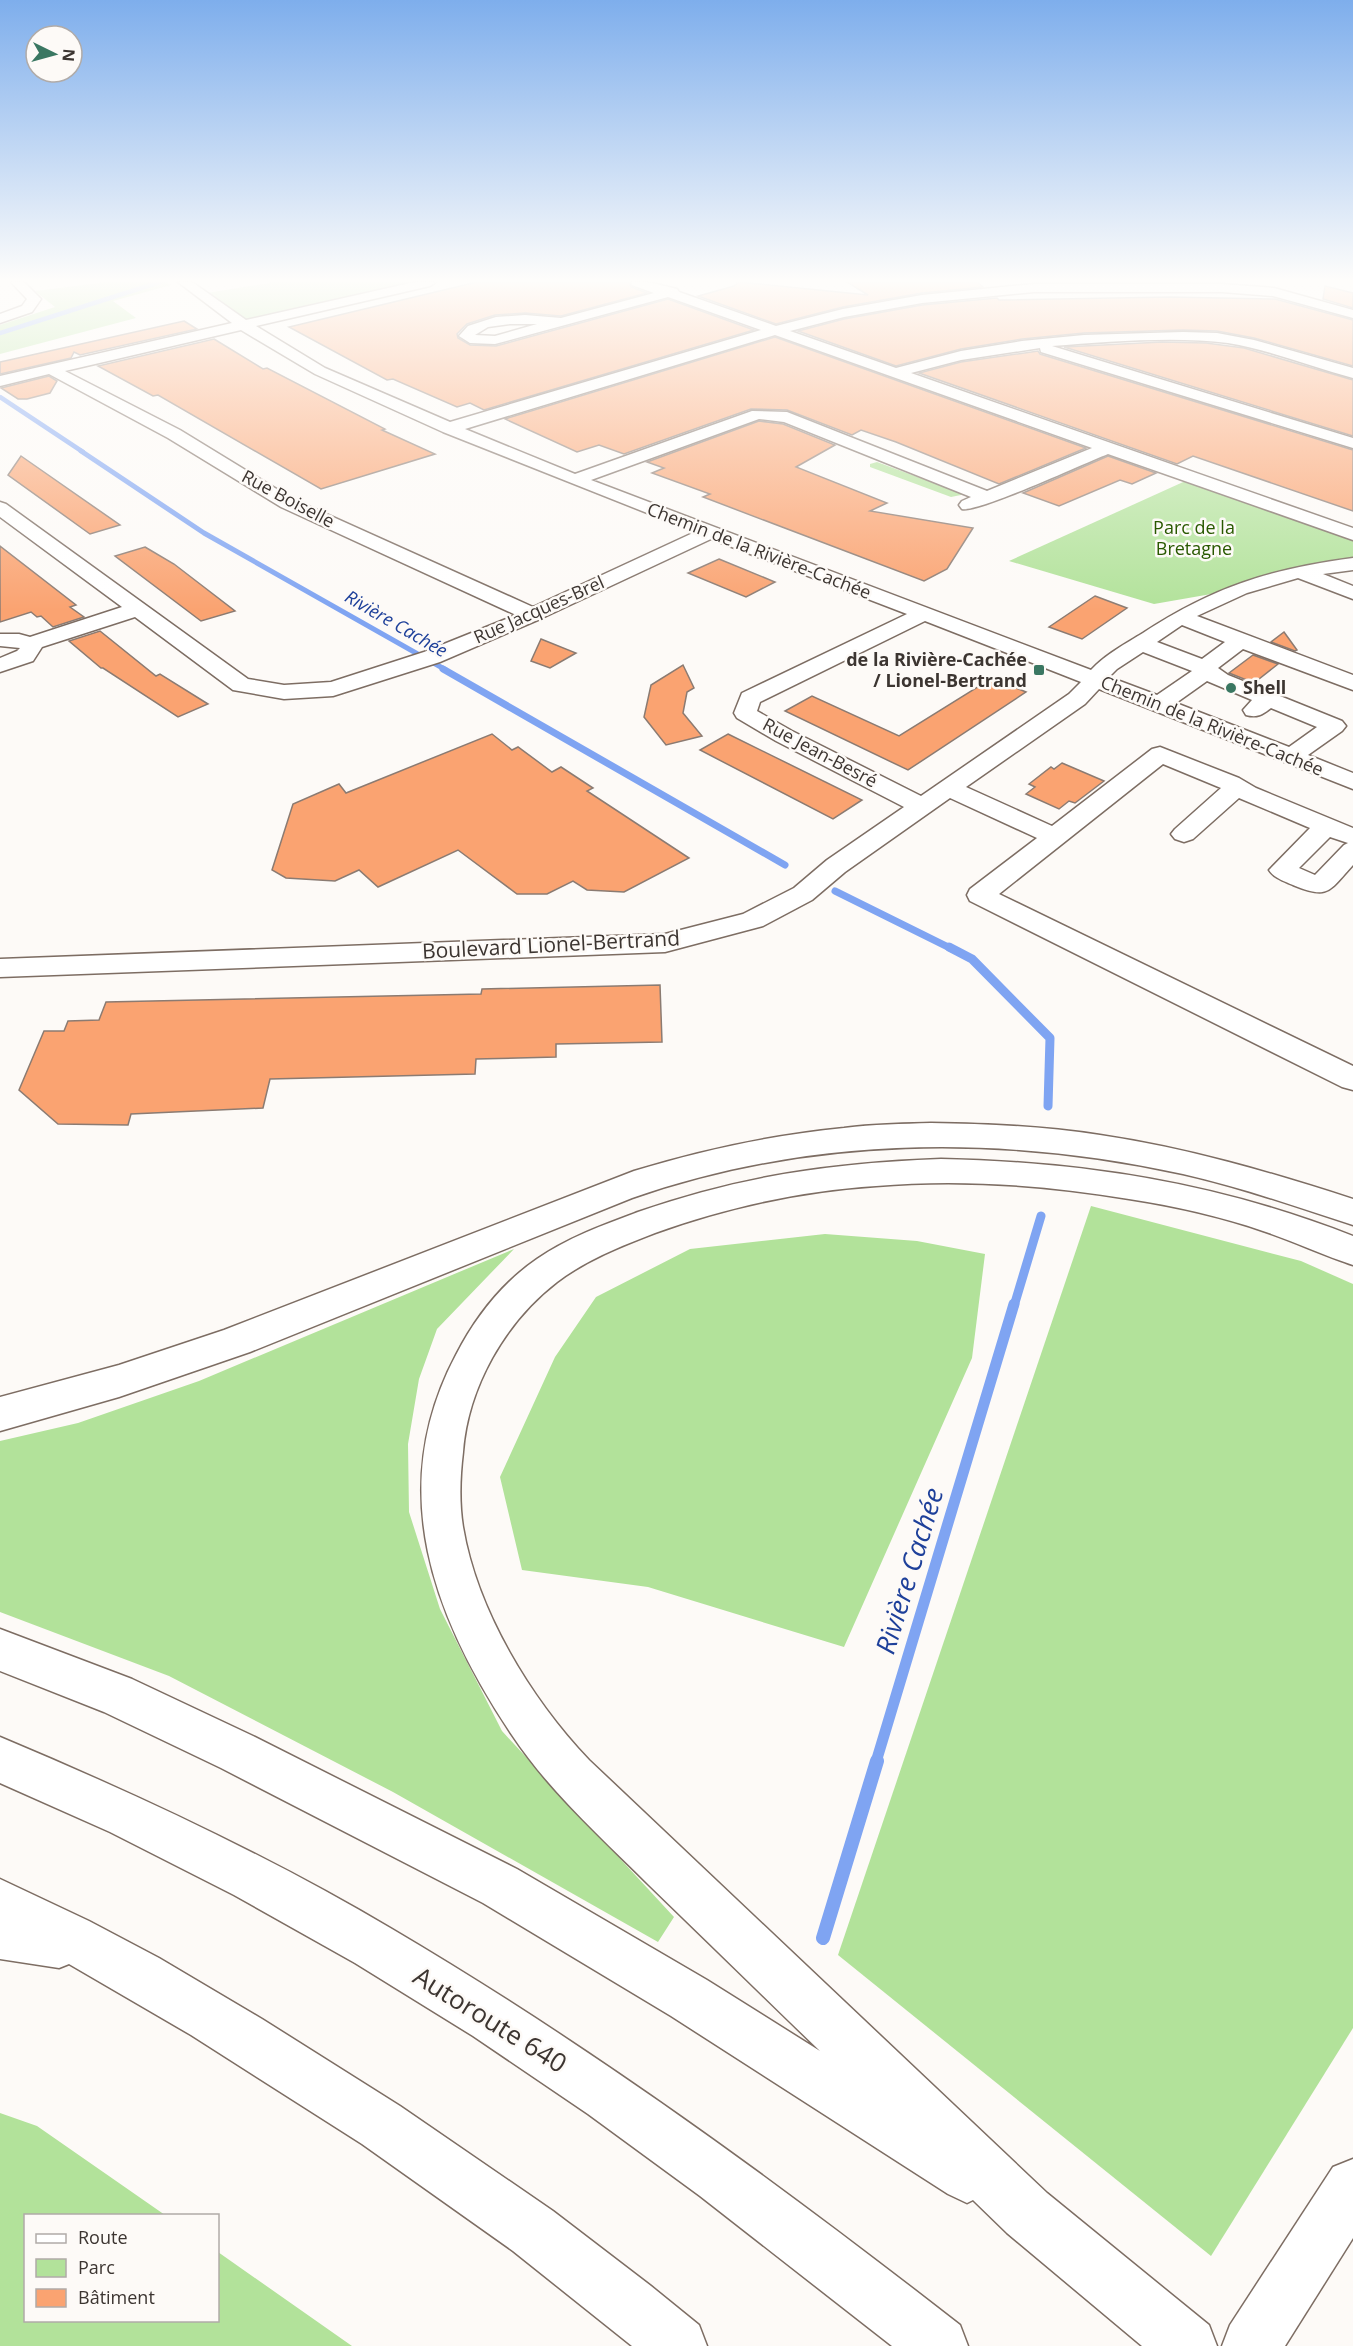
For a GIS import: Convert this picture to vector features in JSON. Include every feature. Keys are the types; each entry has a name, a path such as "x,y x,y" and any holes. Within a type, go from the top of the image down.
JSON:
{"main road":[{"name":"Rue Boiselle","path":"92,391 174,435 287,503 533,615"},
{"name":"Chemin de la Rivière-Cachée","path":"366,391 449,429 575,480 1227,730 1353,782"},
{"path":"449,429 573,391"},
{"path":"953,391 1353,534"},
{"path":"1185,391 1353,443"},
{"path":"575,480 758,414 787,417 989,498"},
{"path":"949,506 962,506 989,498 1109,447"},
{"path":"855,459 871,452"},
{"name":"Rue Jacques-Brel","path":"0,507 19,531 138,609 241,685 284,692 333,689 422,660 533,615 711,532"},
{"name":"Boulevard Lionel-Bertrand","path":"0,968 665,944 753,920 803,894 836,866 1077,699 1109,664 1179,617 1240,589 1300,571 1353,564"},
{"path":"1300,571 1353,593"},
{"path":"0,640 19,640 30,644 138,609"},
{"name":"Rue Jean-Besré","path":"921,806 784,736 745,713 750,698 924,614"},
{"path":"1179,617 1241,641 1340,708"},
{"path":"1159,704 1203,674 1204,668 1241,641"},
{"path":"1140,643 1204,668 1261,704"},
{"path":"0,665 25,656 30,652 30,644"},
{"path":"1188,685 1261,704 1340,708"},
{"path":"1227,730 1261,704"},
{"path":"1291,756 1340,708"},
{"path":"1353,837 1160,754 980,895 1353,1079"},
{"path":"1184,834 1237,787"},
{"path":"947,788 1055,837"},
{"path":"1327,826 1282,870 1319,885 1353,850"},
{"path":"0,1414 90,1389 217,1347 420,1270 625,1188 704,1164 797,1146 850,1139 934,1134 996,1135 1061,1140 1160,1155 1213,1168 1262,1181 1353,1212"},
{"path":"1188,2346 1027,2213 605,1809 557,1759 517,1703 466,1612 454,1576 445,1536 440,1493 441,1457 448,1420 474,1356 490,1329 515,1299 538,1277 569,1257 654,1219 719,1199 792,1184 883,1174 969,1171 1071,1178 1132,1186 1237,1211 1293,1228 1353,1251"},
{"path":"0,1650 116,1695 217,1742 500,1886 689,1998 1027,2213"},
{"name":"Autoroute 640","path":"0,1760 77,1791 258,1882 352,1933 507,2029 587,2081 770,2214 853,2276 939,2346"},
{"path":"0,1904 88,1947 246,2038 476,2187 678,2346"},
{"path":"0,1934 88,1947"},
{"path":"1251,2346 1347,2197"}],"green space":[{"path":"877,462 961,493 961,495 951,497 870,467 870,464"},
{"name":"Parc de la Bretagne","path":"1192,478 1353,534 1353,564 1240,589 1154,604 1009,561"},
{"path":"1091,1206 1301,1261 1353,1284 1353,2028 1211,2256 838,1955"},
{"path":"825,1234 917,1241 985,1254 972,1358 844,1647 648,1587 522,1570 500,1477 555,1357 596,1297 690,1249"},
{"path":"514,1249 437,1329 419,1379 408,1444 409,1512 440,1609 502,1731 674,1917 658,1942 393,1792 169,1676 0,1612 0,1441 78,1423 199,1381"},
{"path":"0,2113 37,2126 164,2214 24,2214 24,2322 219,2322 219,2253 352,2346 0,2346"}],"building":[{"path":"6,391 51,391 27,399 18,399"},
{"path":"145,391 312,391 385,429 382,430 435,454 321,489 158,395 153,396"},
{"path":"422,391 547,391 484,410 470,403 457,407"},
{"path":"596,391 928,391 1086,448 999,484 896,442 861,430 852,435 787,410 751,409 624,454 599,445 577,452 505,419"},
{"path":"971,391 1162,391 1353,450 1353,511 1193,456 1177,464"},
{"path":"1208,391 1353,391 1353,436"},
{"path":"759,421 783,424 835,445 796,467 887,503 870,511 973,528 947,569 924,581 703,497 710,494 652,473 664,468 647,462"},
{"path":"21,456 120,525 90,534 8,475"},
{"path":"1108,456 1156,473 1132,484 1120,480 1059,506 1023,493"},
{"path":"0,546 76,605 70,607 84,617 53,627 41,616 37,617 31,612 0,622"},
{"path":"145,547 174,564 235,611 201,621 115,556"},
{"path":"719,559 775,582 746,597 688,573"},
{"path":"1095,596 1127,608 1082,639 1049,627"},
{"path":"100,631 156,676 160,674 208,704 178,717 101,668 69,641"},
{"path":"1284,632 1297,650 1271,642"},
{"path":"541,639 576,653 550,668 531,661"},
{"path":"1253,655 1278,664 1254,683 1229,673"},
{"path":"683,665 694,688 687,692 683,713 702,736 666,745 644,717 651,685"},
{"path":"992,678 1026,692 908,770 785,711 812,696 899,736"},
{"path":"492,734 512,750 518,747 552,772 561,767 593,788 587,791 689,858 624,892 587,890 573,881 547,894 517,894 458,850 378,887 359,870 335,881 286,878 272,870 293,804 339,784 346,793"},
{"path":"728,734 862,800 833,819 700,750"},
{"path":"1062,763 1104,781 1075,803 1069,801 1059,809 1026,794 1035,787 1029,784 1051,767 1054,769"},
{"path":"660,985 662,1042 556,1044 556,1057 476,1059 475,1074 270,1079 263,1108 131,1114 128,1125 58,1124 19,1090 44,1031 64,1031 68,1021 99,1020 106,1002 481,994 482,989"}],"waterway":[{"name":"Rivière Cachée","path":"0,397 83,452"},
{"name":"Rivière Cachée","path":"81,451 204,533 446,670"},
{"name":"Rivière Cachée","path":"443,669 785,865"},
{"name":"Rivière Cachée","path":"835,891 952,949"},
{"name":"Rivière Cachée","path":"949,947 972,959 1050,1038 1048,1106"},
{"name":"Rivière Cachée","path":"1014,1306 1041,1216"},
{"name":"Rivière Cachée","path":"876,1762 1014,1304"},
{"name":"Rivière Cachée","path":"823,1938 877,1761"}],"place":[{"name":"de la Rivière-Cachée / Lionel-Bertrand","path":"1039,670"},
{"name":"Shell","path":"1231,688"}]}
